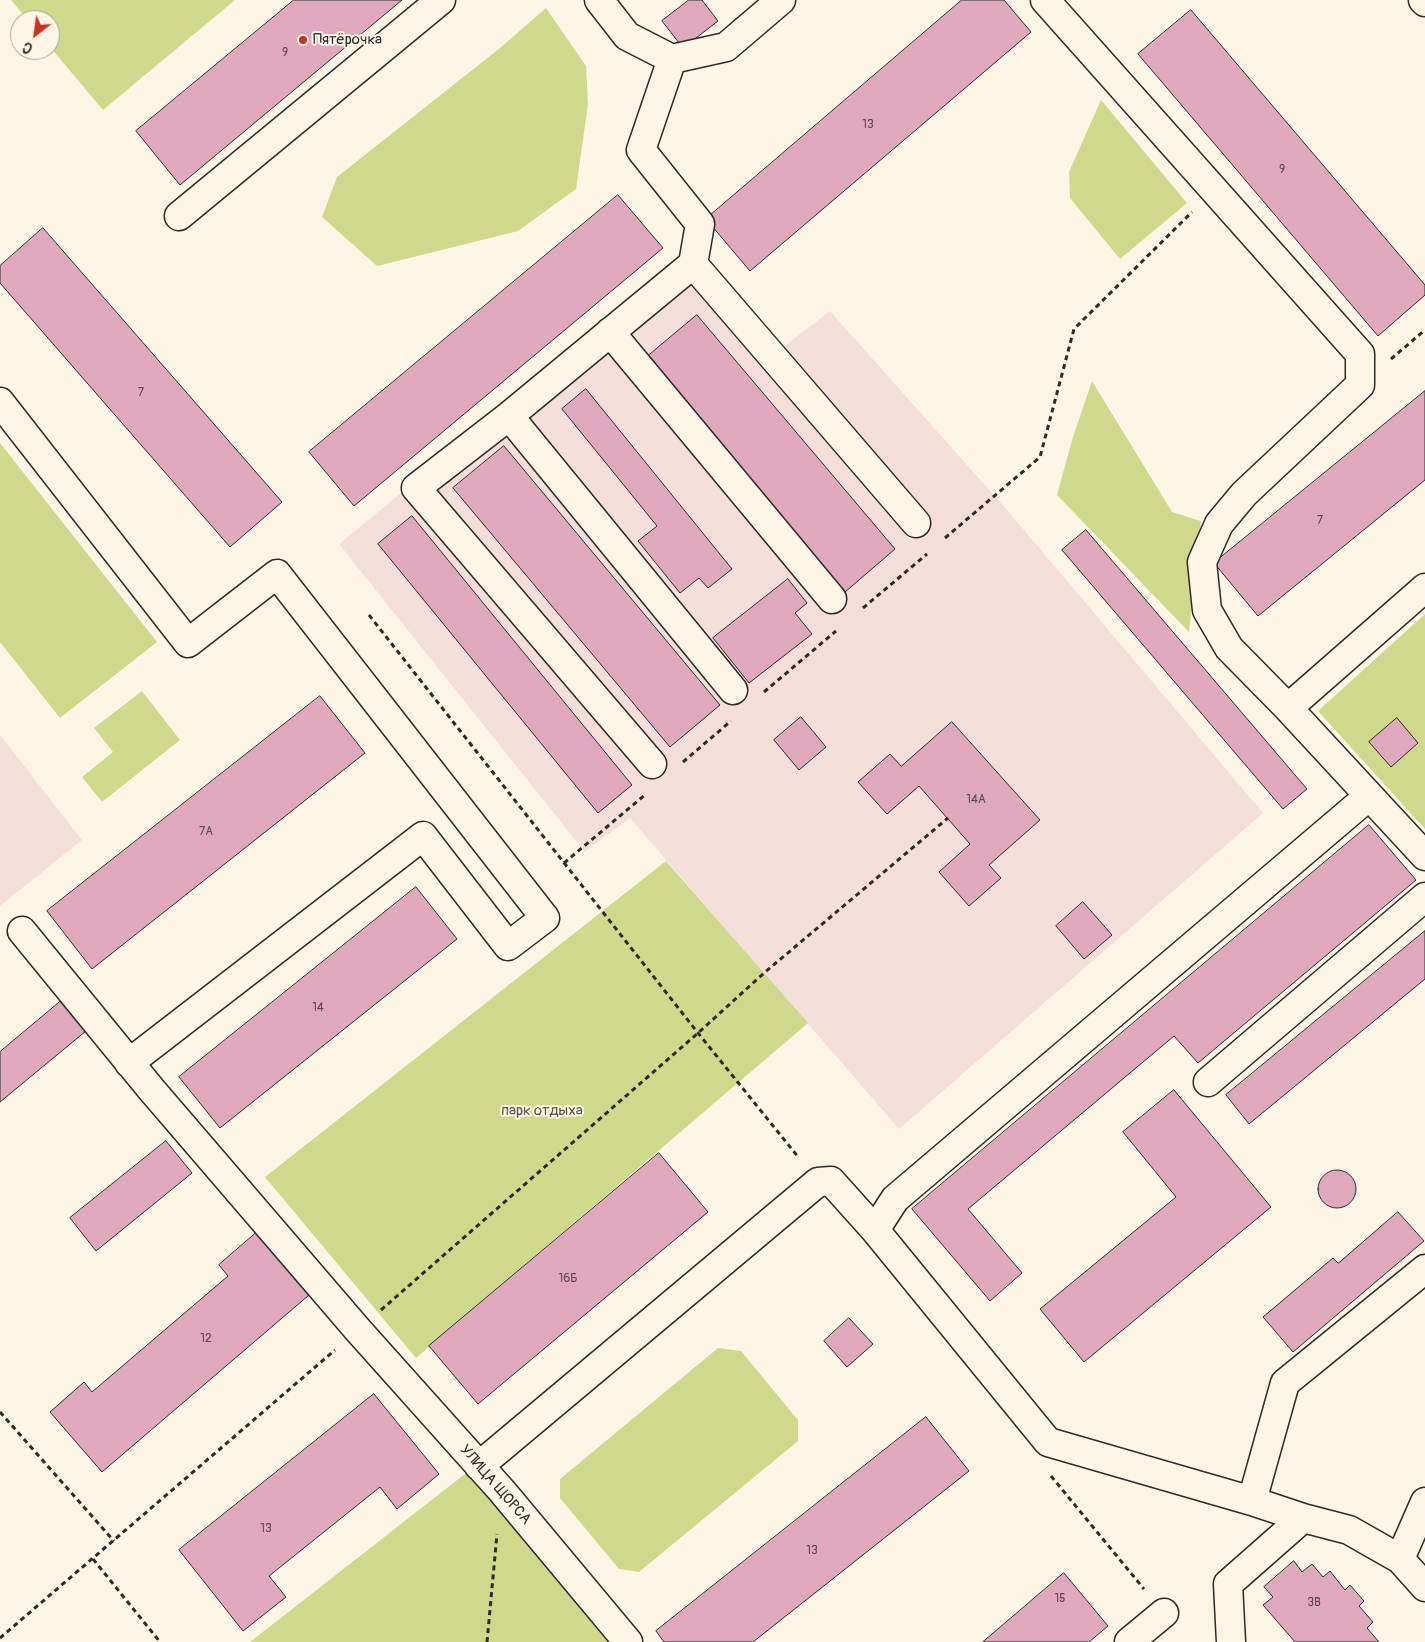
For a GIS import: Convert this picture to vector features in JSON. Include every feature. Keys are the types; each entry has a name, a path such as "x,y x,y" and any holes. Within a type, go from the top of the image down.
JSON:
{"street":[{"path":"179,216 441,0"},
{"path":"599,0 627,36 672,59 726,47 781,0"},
{"path":"1045,0 1360,354 1360,385 1244,494 1219,524 1202,562 1207,610 1229,648 1288,708 1425,856"},
{"path":"652,764 416,488 509,416 693,264 700,224 641,150 672,59"},
{"path":"693,264 916,523"},
{"path":"610,332 832,600"},
{"path":"0,402 188,643 278,574 545,918 508,946 423,836 129,1063"},
{"path":"509,416 733,690"},
{"path":"1288,708 1425,588"},
{"path":"875,1230 895,1199 1369,796"},
{"path":"1208,1082 1425,897"},
{"name":"УЛИЦА ЩОРСА","path":"22,931 129,1063 358,1330 502,1492 628,1642"},
{"path":"479,1466 818,1182 831,1182 875,1230 1048,1442 1349,1530 1400,1559 1425,1587"},
{"path":"1252,1501 1284,1383 1425,1269"},
{"path":"1400,1559 1425,1502"},
{"path":"1231,1642 1228,1584 1303,1518"},
{"path":"1129,1642 1164,1613"}],"path":[{"path":"369,615 698,1033 818,1182"},
{"path":"0,1638 358,1330 764,973 948,818"},
{"path":"0,1412 114,1541"},
{"path":"1049,1474 1164,1613"},
{"path":"487,1642 502,1492"},
{"path":"93,1559 160,1642"}],"shaded area":[{"path":"694,252 778,351 830,311 1008,511 1263,813 899,1129 630,818 585,852 339,544"},
{"path":"0,735 82,840 0,906"}],"green space":[{"path":"11,0 235,0 103,110 60,59 60,10 20,10"},
{"path":"546,8 586,66 588,104 576,189 518,231 377,266 322,217 337,177 500,48"},
{"path":"1101,100 1187,203 1120,259 1070,198 1069,172"},
{"path":"1092,381 1172,512 1201,521 1189,632 1057,495 1073,437"},
{"path":"0,443 157,642 60,718 0,642"},
{"path":"1425,614 1425,829 1318,711"},
{"path":"142,691 180,740 102,802 82,777 113,752 94,728"},
{"name":"парк отдыха","path":"666,861 808,1023 416,1358 265,1177"},
{"path":"718,1348 741,1351 798,1420 798,1441 639,1572 619,1569 560,1498 560,1479"},
{"path":"470,1470 616,1642 250,1642"}],"building":[{"path":"294,0 402,0 180,185 136,131"},
{"path":"689,0 702,0 718,21 683,48 662,21"},
{"path":"962,0 1004,0 1031,32 750,271 706,219"},
{"path":"1191,10 1425,285 1425,295 1378,336 1138,54"},
{"path":"618,195 663,248 354,506 309,452"},
{"path":"43,228 282,502 230,547 0,283 0,266"},
{"path":"697,315 895,549 845,592 647,357"},
{"path":"586,389 732,569 708,588 699,578 680,593 638,541 657,526 562,409"},
{"path":"1425,391 1425,480 1258,616 1214,563"},
{"path":"504,446 720,705 670,747 453,488"},
{"path":"412,516 632,785 598,813 378,544"},
{"path":"1086,530 1307,789 1283,809 1062,550"},
{"path":"788,579 807,603 795,613 812,634 749,683 713,638"},
{"path":"320,696 365,753 92,969 47,911"},
{"path":"801,717 826,747 799,770 774,740"},
{"path":"1397,718 1418,743 1391,767 1369,742"},
{"path":"952,722 1040,820 989,865 1001,878 969,906 939,872 970,844 919,786 887,814 858,782 890,754 901,766"},
{"path":"1369,825 1416,880 1198,1063 1174,1036 968,1209 1022,1273 990,1301 912,1209"},
{"path":"416,887 457,939 220,1128 179,1077"},
{"path":"1083,902 1112,935 1084,959 1056,926"},
{"path":"1425,931 1425,979 1249,1124 1226,1095"},
{"path":"61,1001 86,1031 0,1102 0,1052"},
{"path":"1174,1090 1271,1207 1084,1362 1040,1309 1176,1197 1123,1132"},
{"path":"166,1141 192,1173 96,1251 70,1218"},
{"path":"659,1153 708,1212 478,1404 429,1346"},
{"path":"1337,1170 1350,1176 1356,1189 1350,1202 1337,1208 1324,1202 1318,1189 1324,1176"},
{"path":"1398,1212 1424,1241 1293,1352 1263,1317 1333,1258 1338,1263"},
{"path":"256,1233 309,1295 102,1472 50,1412 84,1382 92,1392 228,1276 219,1265"},
{"path":"849,1318 873,1344 847,1367 824,1341"},
{"path":"374,1394 439,1474 397,1509 380,1487 269,1576 286,1597 243,1631 179,1550"},
{"path":"926,1417 969,1471 753,1642 664,1642 656,1631"},
{"path":"1294,1561 1302,1572 1312,1564 1323,1577 1330,1571 1345,1590 1350,1585 1364,1601 1359,1606 1373,1622 1367,1628 1379,1642 1295,1642 1263,1605 1273,1597 1264,1587"},
{"path":"1064,1573 1108,1626 1089,1642 983,1642"}],"place":[{"name":"Пятёрочка","path":"303,40"}]}
